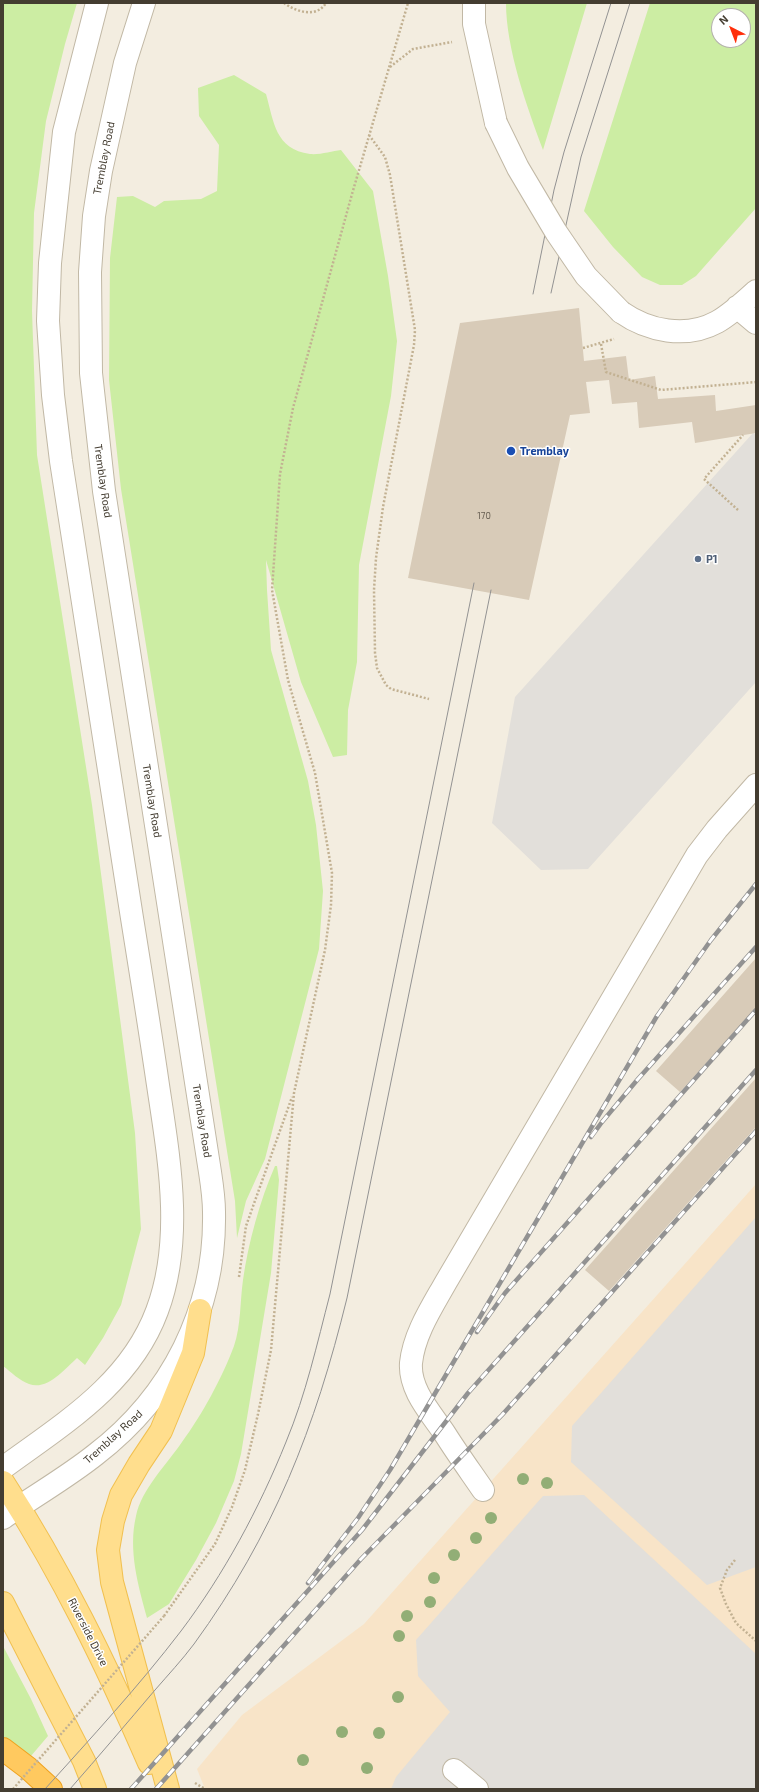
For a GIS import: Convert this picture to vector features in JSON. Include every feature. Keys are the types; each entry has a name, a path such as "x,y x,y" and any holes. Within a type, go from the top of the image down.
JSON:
{"highway":[{"path":"3,1749 28,1768 51,1789"}],"main road":[{"path":"168,1789 112,1582 108,1550 113,1521 121,1495 161,1431 193,1353 200,1310"},
{"name":"Riverside Drive","path":"3,1482 11,1512 48,1554 97,1648 161,1789"},
{"path":"3,1603 84,1761 95,1789"}],"street":[{"path":"3,1468 93,1402 115,1380 138,1350 157,1312 169,1266 173,1222 170,1174 155,1063 61,461 53,395 48,321 50,264 64,132 97,3"},
{"name":"Tremblay Road","path":"11,1512 54,1485 97,1454 148,1406 168,1378 184,1348 200,1310 209,1274 213,1243 214,1211 210,1172 104,491 91,373 90,272 94,216 101,171 125,63 144,3"},
{"path":"474,3 474,24 496,123 518,168 556,232 586,276 621,312 638,323 672,332 693,330 716,322 738,307 756,291"},
{"path":"738,307 756,323"},
{"path":"483,1490 427,1408 416,1389 412,1376 411,1363 417,1339 428,1313 697,855 756,785"},
{"path":"454,1770 478,1789"}],"path":[{"path":"284,3 302,13 312,12 324,6 326,3"},
{"path":"13,1789 164,1616 215,1544 232,1507 245,1470 270,1350 294,1093 325,950 331,905 332,873 315,773 288,680 274,605 272,590 276,508 285,441 293,408 369,135 408,3"},
{"path":"389,67 413,49 478,37"},
{"path":"369,135 385,157 390,175 415,330 414,345 383,507 376,558 374,590 377,668 386,685 391,689 429,700"},
{"path":"601,344 606,372 660,390 756,382"},
{"path":"738,510 704,479 743,435"},
{"path":"239,1277 246,1226 294,1093"},
{"path":"735,1560 727,1570 720,1588 736,1623 756,1641"},
{"path":"191,1781 205,1789"}],"shaded area":[{"name":"P1","path":"753,433 756,435 756,682 588,869 541,870 492,823 515,697"},
{"path":"756,1184 756,1789 205,1789 197,1769 242,1715 364,1624"},
{"path":"756,1217 756,1567 707,1585 571,1462 572,1426"},
{"path":"584,1495 756,1654 756,1789 391,1789 396,1777 450,1712 418,1676 416,1640 543,1496"}],"green space":[{"path":"3,3 77,3 46,121 34,213 32,311 37,455 92,805 135,1133 141,1229 121,1305 103,1338 85,1365 77,1358 49,1382 36,1385 22,1381 3,1366"},
{"path":"506,3 587,3 543,150 518,78 507,21"},
{"path":"650,3 756,3 756,208 696,276 682,285 660,285 642,277 613,247 584,211"},
{"path":"234,75 266,94 274,124 278,133 289,146 298,151 310,154 341,150 373,191 388,276 397,341 391,396 359,565 357,662 348,710 347,755 333,757 301,682 266,560 271,650 308,781 316,825 323,891 319,949 265,1159 246,1201 237,1238 235,1201 121,489 109,380 110,258 117,197 133,196 155,207 164,201 201,199 217,191 219,145 199,116 198,88"},
{"path":"275,1166 277,1166 279,1180 271,1273 241,1454 234,1481 216,1523 196,1560 169,1604 147,1618 135,1567 133,1542 136,1516 143,1497 149,1487 204,1408 224,1371 234,1346 238,1330 243,1280 248,1252 255,1222"},
{"path":"3,1646 31,1699 48,1736 31,1756 3,1736"}],"building":[{"path":"579,308 584,361 626,356 629,380 655,376 658,399 715,395 716,411 756,405 756,433 695,443 692,422 639,428 637,402 612,404 609,380 586,382 590,413 570,415 529,600 408,578 460,323"},
{"path":"756,958 756,1008 680,1092 656,1071"},
{"path":"756,1078 756,1127 609,1291 585,1270"}],"tram line":[{"path":"533,294 554,190 564,152 611,3"},
{"path":"551,293 581,157 630,3"},
{"path":"45,1789 132,1692 181,1631 212,1587 240,1540 264,1492 276,1467 293,1424 311,1369 330,1294 474,583"},
{"path":"70,1789 185,1656 222,1603 247,1562 269,1520 306,1436 335,1346 347,1298 491,590"}],"railway":[{"path":"308,1583 358,1518 390,1470 657,1016 711,940 756,884"},
{"path":"591,1137 638,1079 756,947"},
{"path":"477,1332 505,1293 756,1010"},
{"path":"131,1789 362,1530 468,1393 756,1070"},
{"path":"156,1789 361,1559 502,1415 756,1131"}],"place":[{"name":"Tremblay","path":"511,451"},
{"name":"P1","path":"698,559"}]}
